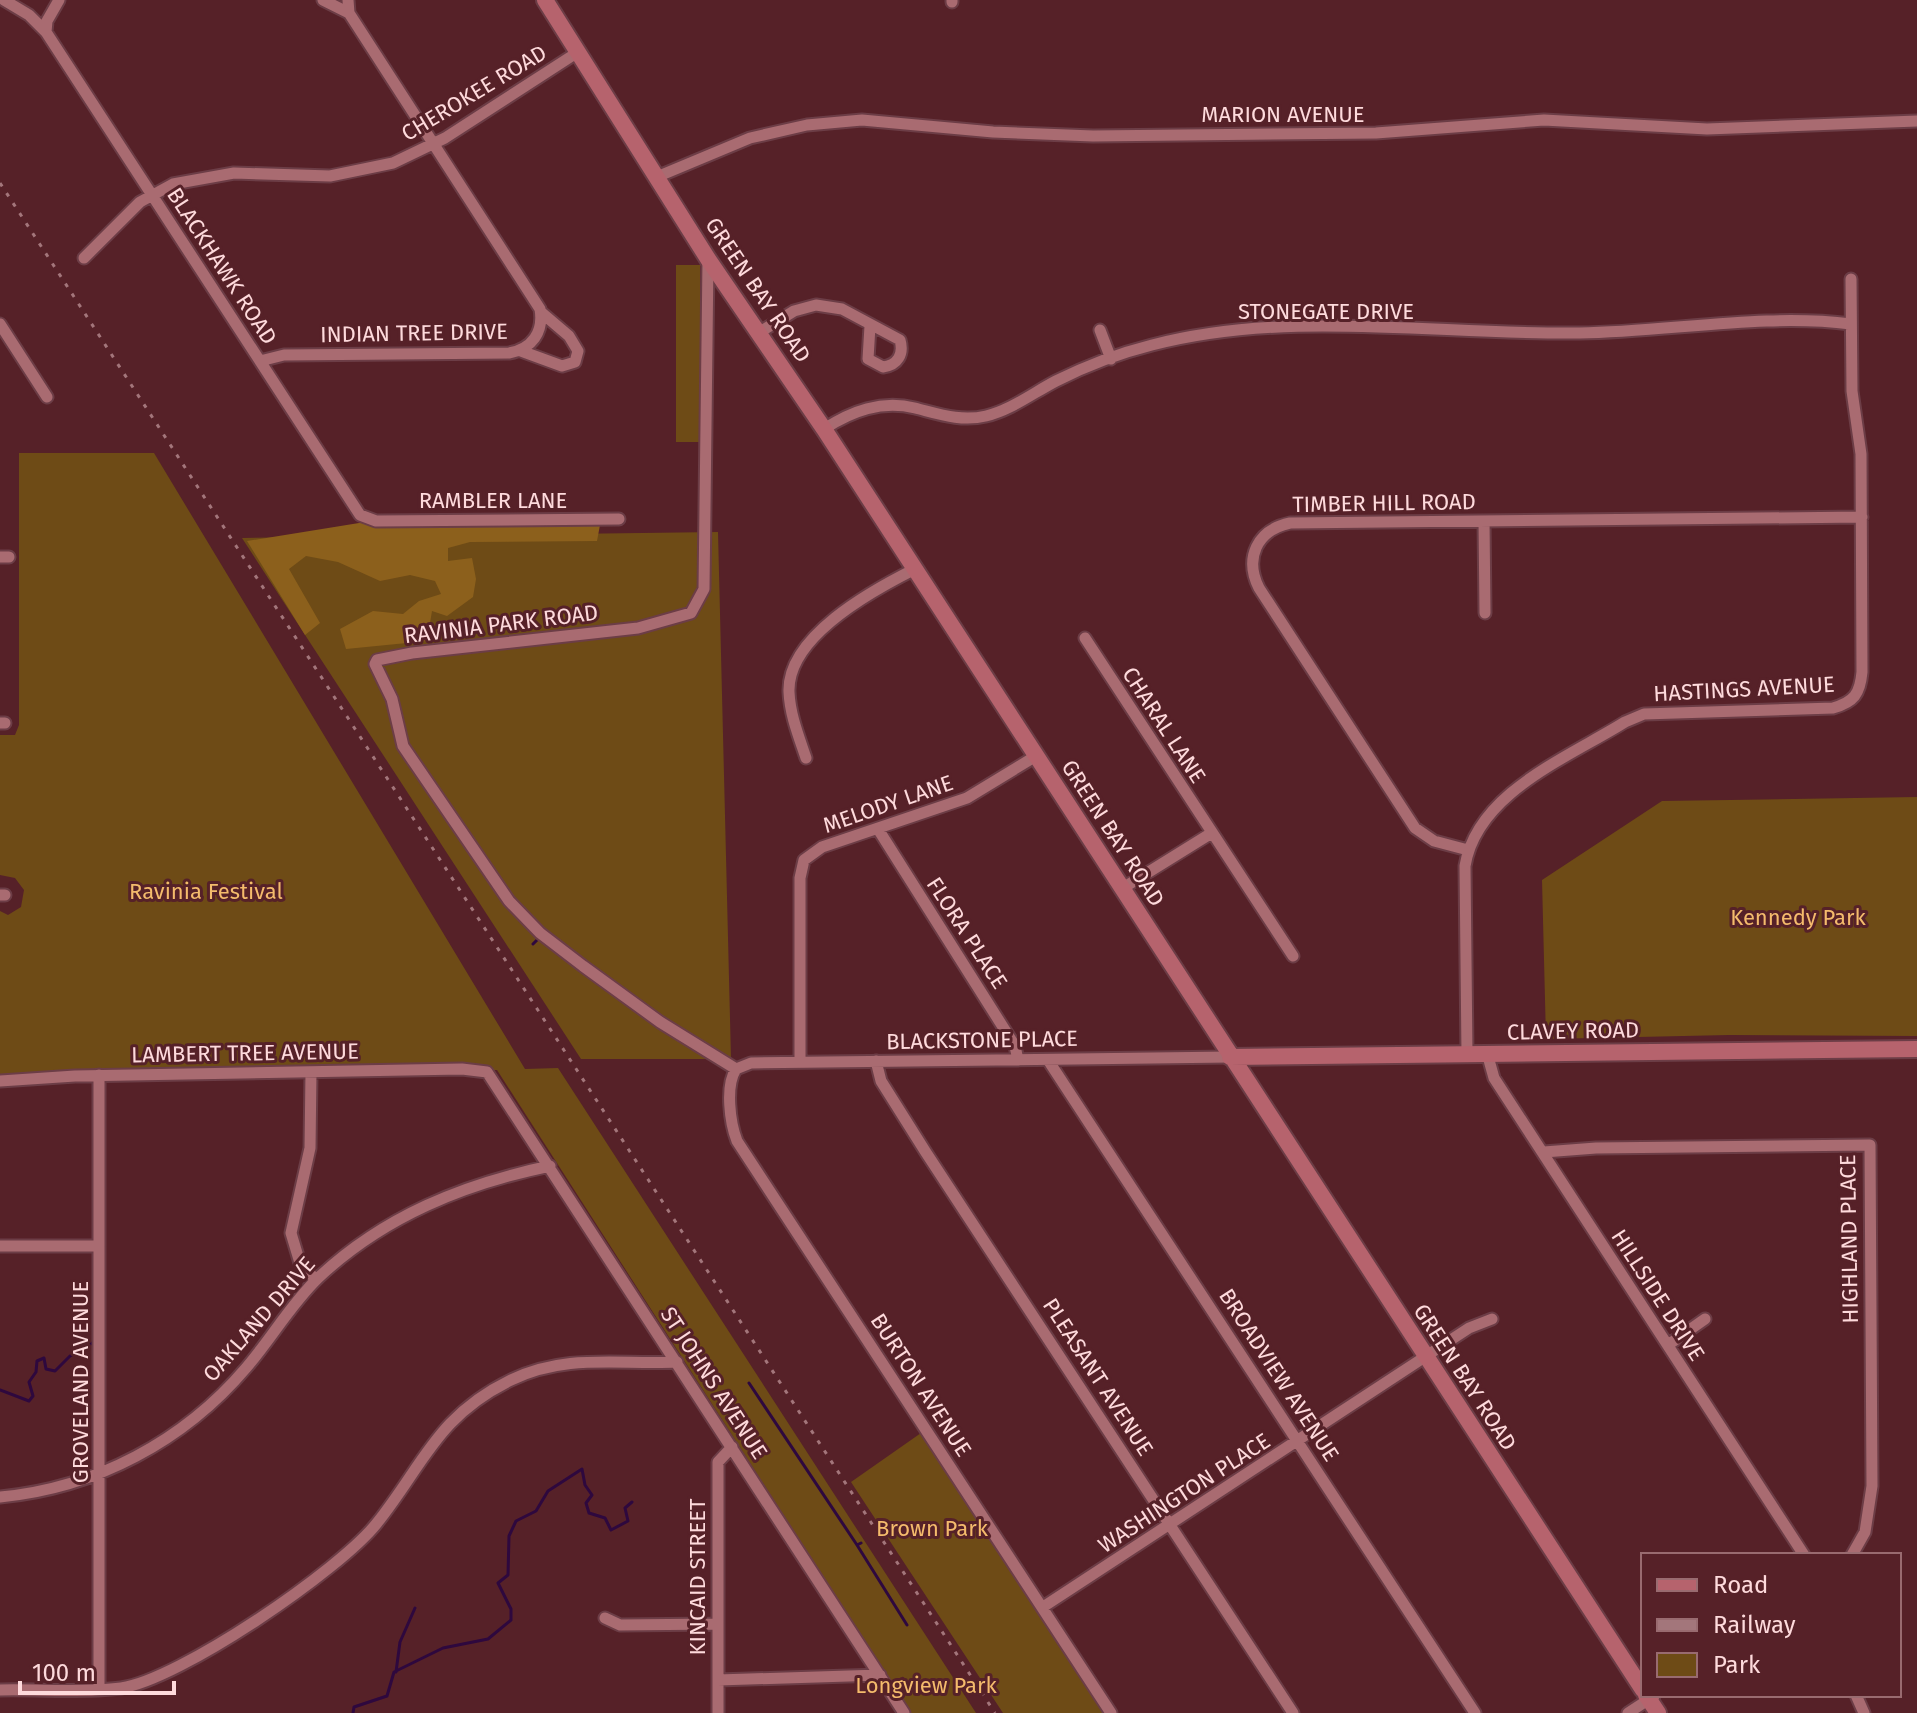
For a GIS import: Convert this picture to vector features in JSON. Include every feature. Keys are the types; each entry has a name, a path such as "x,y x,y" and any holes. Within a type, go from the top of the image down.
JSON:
{"main road":[{"name":"GREEN BAY ROAD","path":"545,0 659,176 708,259 824,429 1641,1685"},
{"name":"CLAVEY ROAD","path":"1230,1057 1917,1049"}],"street":[{"path":"3,0 20,0"},
{"name":"BLACKHAWK ROAD","path":"3,0 29,15 46,32 351,506 367,519"},
{"path":"46,32 47,21 59,0"},
{"path":"323,0 349,13"},
{"name":"INDIAN TREE DRIVE","path":"260,361 284,355 521,351 562,366 575,362 578,351 574,341 542,313 349,13 348,0"},
{"name":"CHEROKEE ROAD","path":"84,258 151,194 175,184 217,175 262,173 300,177 358,173 393,163 435,144 578,52"},
{"name":"MARION AVENUE","path":"659,176 750,138 807,125 862,120 993,132 1093,136 1376,133 1544,120 1707,129 1917,121"},
{"name":"RAVINIA PARK ROAD","path":"708,259 704,589 691,613 638,628 412,653 377,660 375,664 392,699 403,746 509,901 540,933 583,966 660,1022 736,1069"},
{"name":"HASTINGS AVENUE","path":"1467,1054 1468,850 1481,821 1499,801 1644,714 1833,708 1853,700 1861,687 1861,454 1852,391 1851,279"},
{"path":"760,332 794,311 816,305 842,309 870,326"},
{"name":"INDIAN TREE DRIVE","path":"521,351 534,341 542,313"},
{"path":"0,324 5,343 47,397"},
{"name":"STONEGATE DRIVE","path":"824,429 858,411 875,406 913,407 959,419 988,416 1058,380 1111,359 1195,336 1262,327 1487,334 1584,333 1746,324 1851,324"},
{"path":"1100,330 1111,359"},
{"name":"TIMBER HILL ROAD","path":"1468,850 1434,841 1415,828 1259,588 1251,565 1261,539 1269,530 1290,523 1862,517"},
{"name":"RAMBLER LANE","path":"367,519 619,519"},
{"path":"1484,521 1485,613"},
{"path":"806,758 789,694 792,669 799,653 822,628 915,569"},
{"name":"CHARAL LANE","path":"1085,638 1210,834 1293,956"},
{"name":"MELODY LANE","path":"800,1062 802,866 809,854 967,798 1036,756"},
{"name":"FLORA PLACE","path":"878,829 1015,1046 1018,1060"},
{"path":"1123,888 1210,834"},
{"name":"HILLSIDE DRIVE","path":"1487,1053 1494,1078 1803,1553"},
{"name":"BLACKSTONE PLACE","path":"736,1069 751,1063 1230,1057"},
{"name":"BROADVIEW AVENUE","path":"1048,1060 1475,1713"},
{"name":"PLEASANT AVENUE","path":"876,1061 881,1081 903,1116 1293,1713"},
{"name":"LAMBERT TREE AVENUE","path":"0,1081 99,1075 462,1069 481,1070 490,1075"},
{"name":"BURTON AVENUE","path":"736,1069 732,1077 732,1127 737,1141 1111,1713"},
{"path":"311,1073 310,1148 291,1233 300,1263 316,1280"},
{"name":"GROVELAND AVENUE","path":"99,1075 99,1689"},
{"name":"ST JOHNS AVENUE","path":"490,1075 904,1713"},
{"name":"HIGHLAND PLACE","path":"1544,1152 1870,1145 1871,1505 1865,1532 1853,1553"},
{"name":"OAKLAND DRIVE","path":"0,1497 51,1488 150,1451 200,1415 244,1370 316,1280 376,1232 432,1201 477,1184 550,1166"},
{"path":"0,1246 99,1246"},
{"name":"WASHINGTON PLACE","path":"1043,1607 1299,1443 1469,1328 1492,1319"},
{"path":"1668,1345 1705,1319"},
{"path":"0,1690 121,1688 162,1675 312,1583 373,1529 444,1428 478,1399 512,1379 572,1361 677,1362"},
{"name":"KINCAID STREET","path":"718,1713 718,1462 732,1447"},
{"path":"605,1618 620,1625 716,1624"},
{"path":"718,1680 880,1675"},
{"path":"1628,1713 1650,1699"}],"green space":[{"path":"676,265 700,265 700,442 676,442"},
{"name":"Ravinia Festival","path":"19,453 154,453 525,1069 558,1068 976,1713 911,1713 497,1070 0,1074 0,911 8,915 21,907 24,890 15,878 0,875 0,735 15,735 19,725"},
{"path":"718,532 731,1059 581,1059 242,538"},
{"name":"Kennedy Park","path":"1917,797 1917,1036 1729,1035 1546,1039 1542,880 1662,801"},
{"name":"Brown Park","path":"921,1433 1103,1713 1003,1713 851,1482"}],"shaded area":[{"path":"359,523 600,525 597,541 470,542 448,548 448,561 472,558 476,579 473,597 447,616 432,611 427,641 346,649 340,629 373,611 403,614 419,601 441,594 435,581 410,575 380,581 338,562 306,556 289,569 320,623 305,635 247,541"}],"waterway":[{"path":"533,944 539,938"},
{"path":"0,1390 29,1401 33,1396 29,1382 36,1372 37,1361 44,1358 46,1369 55,1371 70,1356 94,1342"},
{"path":"749,1383 857,1545 861,1543"},
{"path":"353,1713 354,1707 387,1696 394,1672 443,1648 488,1639 511,1620 511,1609 498,1583 508,1575 509,1536 516,1521 536,1511 548,1491 582,1469 585,1485 592,1495 586,1503 589,1513 605,1518 611,1530 628,1521 625,1508 632,1502"},
{"path":"857,1545 907,1625"},
{"path":"396,1672 400,1642 415,1608"}],"railway":[{"path":"0,183 995,1713"}],"park label":[{"name":"Longview Park","path":"926,1685"}]}
